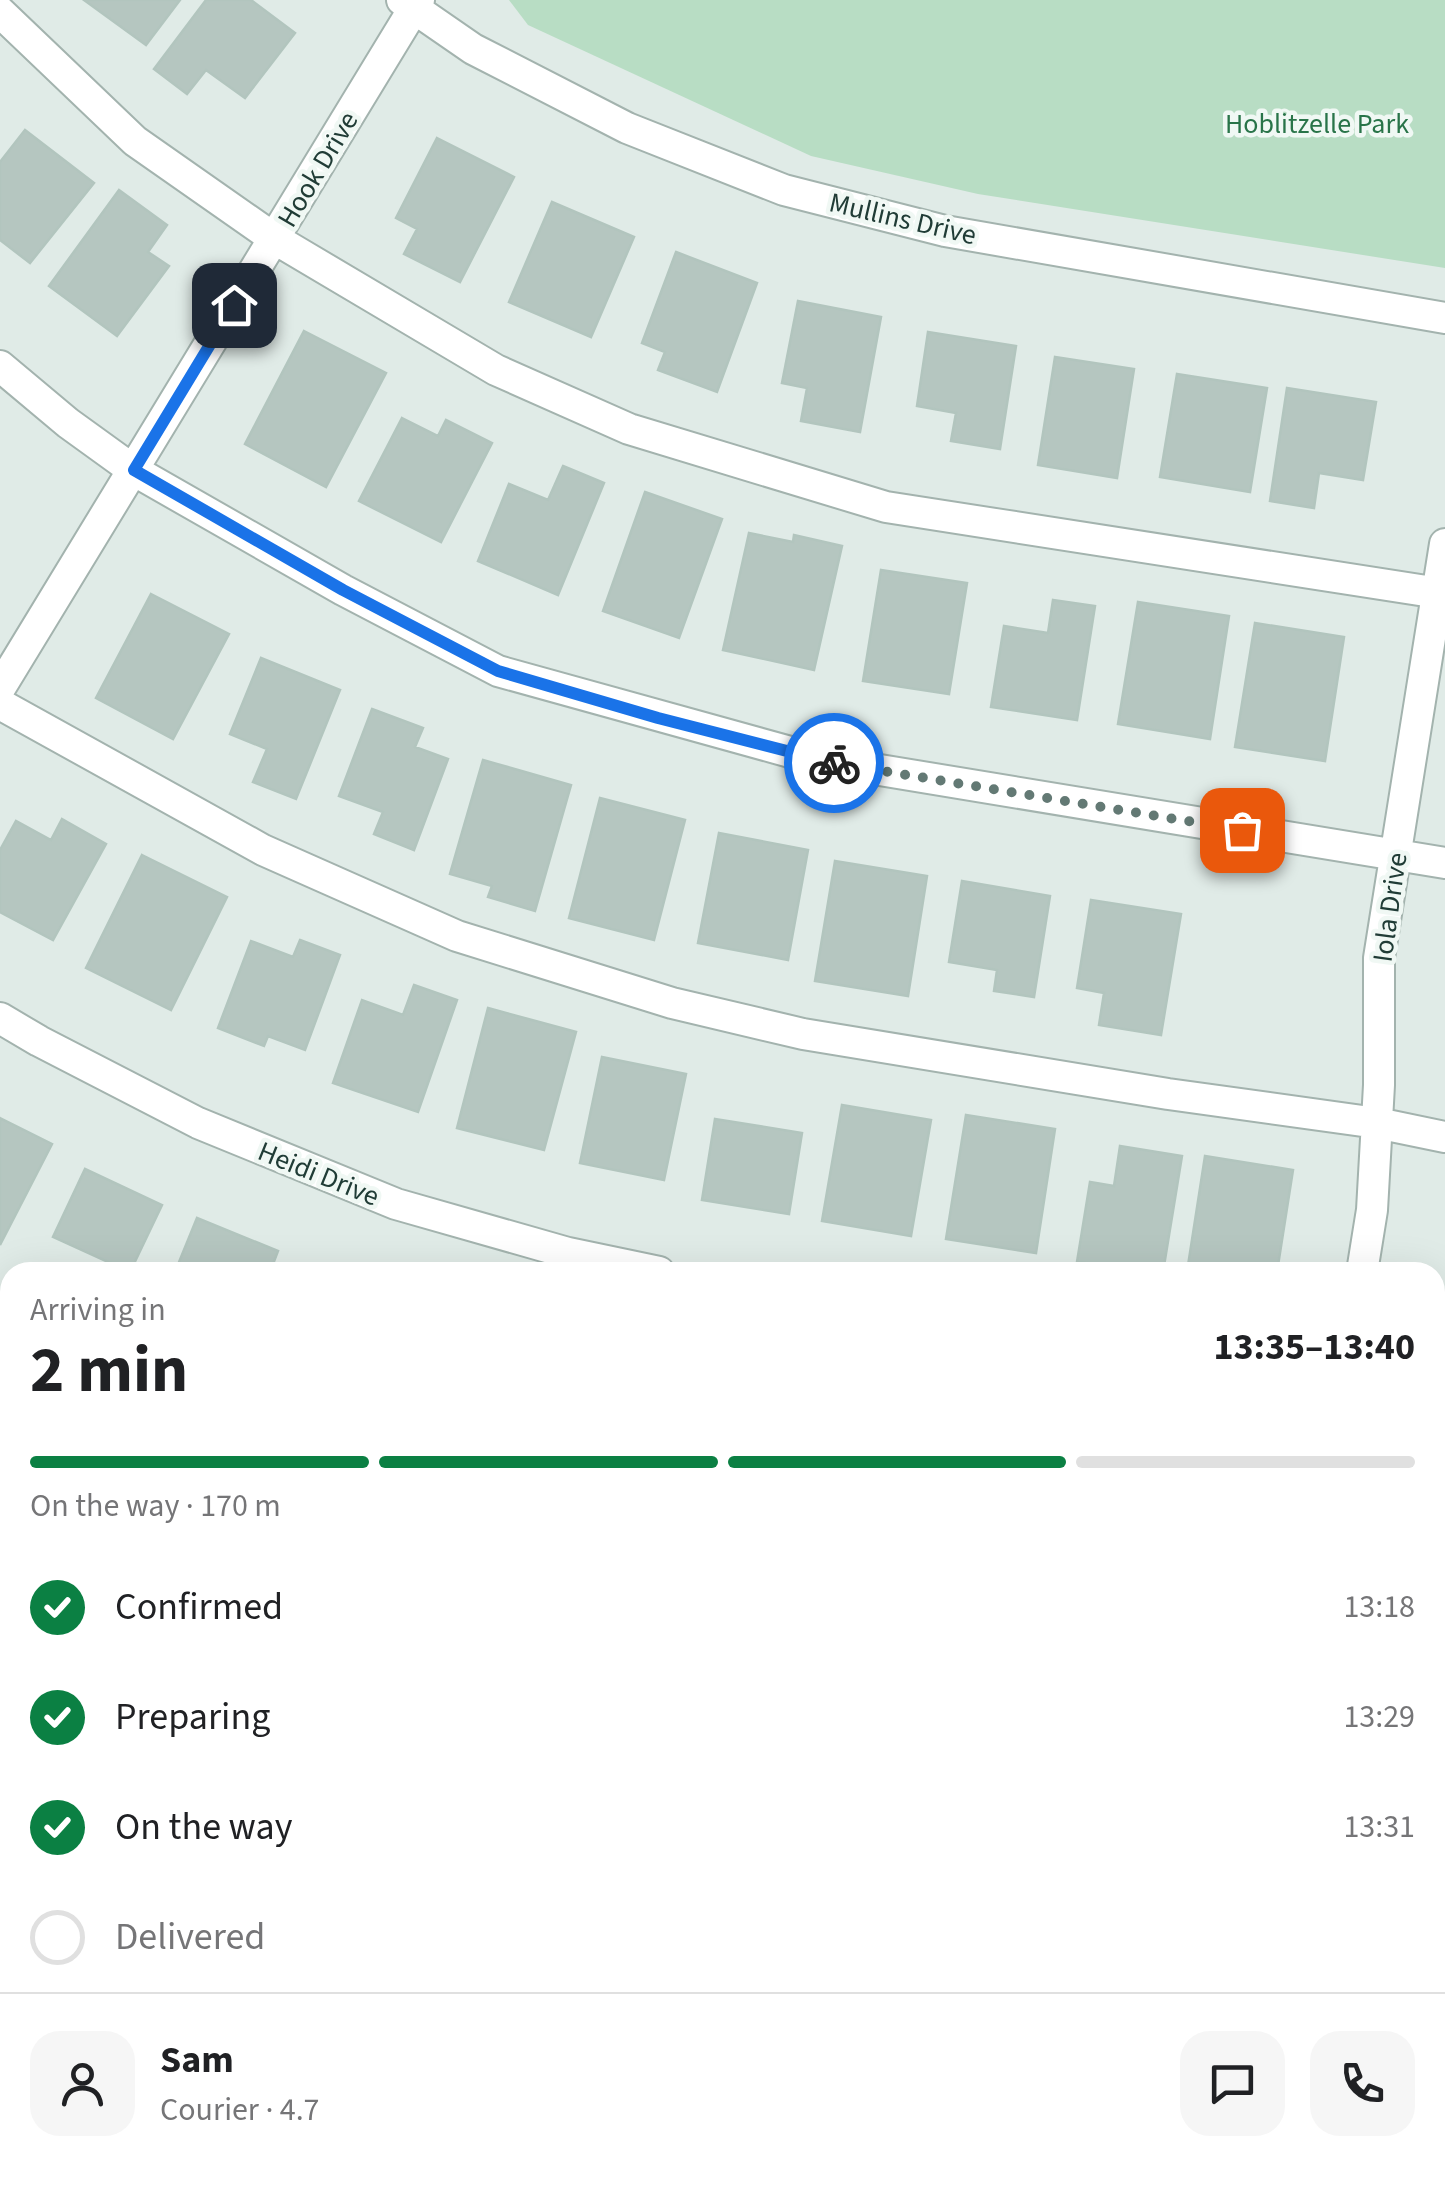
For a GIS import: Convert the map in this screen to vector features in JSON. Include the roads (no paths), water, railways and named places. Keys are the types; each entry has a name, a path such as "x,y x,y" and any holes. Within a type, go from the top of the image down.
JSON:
{"street":[{"name":"Hook Drive","path":"0,688 275,238 412,3"},
{"name":"Mullins Drive","path":"412,3 474,49 627,128 784,190 945,231 1445,318"},
{"path":"0,12 135,140 275,238 496,370 629,430 886,507 1441,594"},
{"path":"0,366 68,423 134,470 343,590 498,671 819,760 1445,863"},
{"name":"Iola Drive","path":"1364,1262 1372,1210 1377,1123 1380,958 1441,594 1445,544"},
{"path":"0,704 280,858 457,936 672,1003 803,1034 1168,1094 1377,1123 1445,1137"},
{"name":"Heidi Drive","path":"0,1018 198,1123 396,1204 611,1262"}],"park label":[{"name":"Hoblitzelle Park","path":"1317,123"}]}
